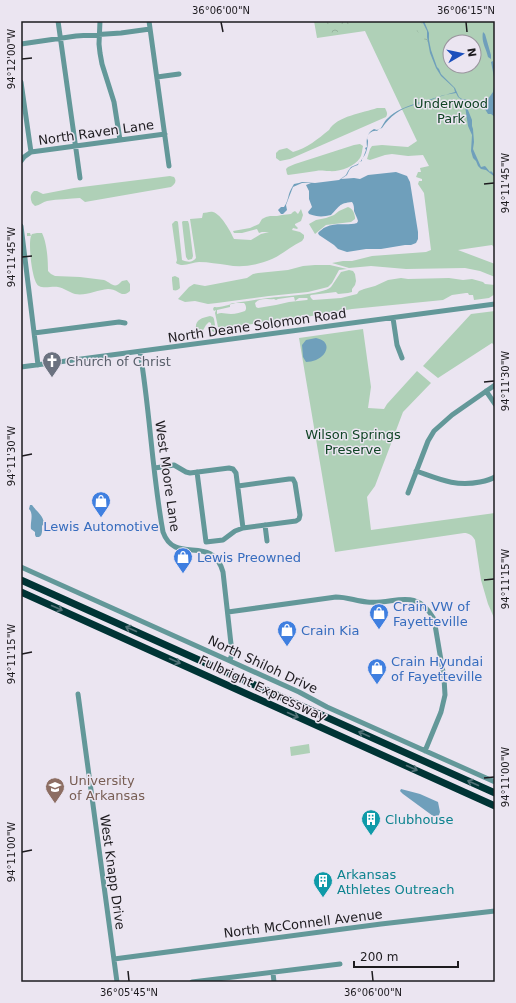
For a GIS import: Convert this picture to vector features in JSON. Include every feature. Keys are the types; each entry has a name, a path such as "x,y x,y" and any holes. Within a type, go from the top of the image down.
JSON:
{"highway":[{"name":"Fulbright Expressway","path":"21,580 495,793"},
{"name":"Fulbright Expressway","path":"21,592 495,806"}],"street":[{"path":"58,21 80,178"},
{"path":"100,21 100,53 115,108 120,140"},
{"path":"149,21 169,166"},
{"path":"21,44 60,38 150,29"},
{"path":"157,77 179,74"},
{"path":"21,82 31,152 21,161"},
{"name":"North Raven Lane","path":"31,152 165,134"},
{"path":"21,226 38,365"},
{"name":"North Deane Solomon Road","path":"21,367 495,304"},
{"path":"393,318 397,345 402,358"},
{"path":"34,333 118,322 126,323"},
{"name":"West Moore Lane","path":"140,352 162,527 165,536 175,547 206,552 214,556 221,566 223,572 232,653 230,661"},
{"path":"408,493 428,441 434,431 452,415 495,384"},
{"path":"486,391 495,404"},
{"path":"155,468 174,465 188,473 231,468 236,473 243,528"},
{"path":"416,471 458,484 475,483 495,477"},
{"path":"197,472 206,542 223,540 235,531 243,528 296,521 299,519 300,515 293,479 289,478 238,486"},
{"path":"265,525 268,541"},
{"name":"North Shiloh Drive","path":"21,567 495,782"},
{"path":"228,612 341,597 373,603 409,599 423,605 430,611 434,618 445,686 442,712 425,751"},
{"name":"West Knapp Drive","path":"78,694 117,982"},
{"name":"North McConnell Avenue","path":"114,959 381,924 495,911"},
{"path":"192,982 340,964"},
{"path":"273,973 274,982"}],"green space":[{"name":"Underwood Park","path":"314,21 495,21 495,254 494,247 492,245 458,250 495,264 495,277 480,271 465,268 406,269 371,266 349,268 332,263 352,261 372,256 426,252 431,250 424,193 418,184 419,181 422,181 422,179 416,177 418,172 421,172 420,168 429,166 423,155 408,156 392,154 370,160 367,159 372,146 382,145 408,147 417,141 365,31 317,38"},
{"path":"332,21 358,21 348,30 327,33 325,23"},
{"path":"414,21 421,21 427,31 428,44 417,31"},
{"path":"377,108 385,108 387,113 386,117 290,159 280,161 276,158 276,153 279,150 287,148 293,152 308,146 338,121"},
{"path":"360,144 363,146 360,158 354,164 342,170 287,174 286,169 295,164"},
{"path":"170,176 174,177 175,180 171,187 85,202 80,198 60,199 47,201 35,206 31,199 31,195 34,191 43,194 74,188"},
{"path":"348,207 353,211 355,219 351,222 326,225 315,234 309,224 316,220 334,215"},
{"path":"301,209 303,215 301,221 295,224 298,228 293,228 292,230 300,232 304,235 304,238 302,241 272,259 261,263 244,266 203,262 185,265 176,263 177,260 172,224 175,221 178,222 182,260 190,262 196,258 190,219 202,218 203,213 216,213 228,228 234,239 251,240 261,234 269,232 259,233 257,229 242,233 234,233 233,231 250,228 259,224 262,219 266,217 291,214 295,211 298,214"},
{"path":"183,221 188,221 189,224 193,256 192,259 188,260 186,257"},
{"path":"27,233 30,233 31,236 27,236"},
{"path":"42,233 46,247 48,271 51,274 55,276 104,280 113,285 117,285 122,281 127,280 130,284 130,291 122,294 115,290 108,289 87,294 75,294 58,287 39,286 34,278 31,263 32,234"},
{"path":"315,265 330,265 347,269 339,270 328,287 308,292 208,304 195,301 185,302 178,299 189,287 194,284 205,286 247,278 258,273"},
{"path":"349,270 353,271 355,274 356,281 352,292 311,295 311,298 313,300 341,298 357,294 359,291 388,280 401,278 472,279 485,284 495,285 495,294 489,298 474,300 473,295 466,293 452,295 443,300 352,309 300,318 221,328 218,327 215,313 216,310 214,311 213,309 214,307 230,304 230,307 217,310 217,314 235,314 245,311 246,308 244,303 236,303 265,298 319,292 331,287 341,272","holes":["294,297 295,301 299,298 308,299 258,308 256,307 255,303 262,299"]},
{"path":"175,276 179,278 180,288 178,290 173,290 172,277"},
{"path":"495,311 495,346 492,343 438,378 423,366 471,314"},
{"path":"210,316 214,319 216,331 212,331 211,323 209,322 202,332 197,333 196,326 198,321"},
{"name":"Wilson Springs Preserve","path":"363,329 371,387 368,408 384,409 417,371 431,383 403,412 375,486 367,497 371,530 495,513 495,620 488,604 481,580 475,540 469,534 464,533 335,552 299,338"},
{"path":"309,744 310,753 291,756 290,747"}],"water":[{"path":"422,21 424,21 429,33 431,50 441,74 455,88 459,97 471,102 465,102 469,107 468,110 472,120 474,142 473,149 481,167 485,166 494,174 495,177 486,170 481,169 473,158 471,151 472,135 468,126 465,106 462,100 458,97 456,93 447,94 455,92 454,88 441,76 436,68 430,53 427,31"},
{"path":"483,32 485,34 491,59 488,57 484,45"},
{"path":"493,61 495,71 495,82 491,62"},
{"path":"495,82 495,117 488,114 483,106 483,103 493,92"},
{"path":"438,97 400,111 388,120 382,128 379,129 387,119 397,111 416,103"},
{"path":"374,129 379,129 377,131 371,132 368,136 370,132"},
{"path":"367,138 368,141 367,148 366,153 363,158 366,150 365,148 367,147"},
{"path":"359,162 358,165 351,168 347,175 341,179 360,179 368,175 396,172 407,176 410,182 418,232 418,239 416,243 381,249 366,249 347,252 338,249 318,233 324,228 330,226 357,223 358,221 353,204 352,202 342,204 328,216 309,214 308,212 312,207 309,199 309,191 306,185 311,183 302,183 293,187 286,205 287,210 281,214 278,210 281,207 284,207 294,184 302,182 315,183 339,180 346,175 351,167"},
{"path":"316,338 324,342 326,345 325,352 320,358 306,362 303,357 302,345 306,340"},
{"path":"30,505 32,505 41,515 44,523 42,526 42,534 38,537 36,537 35,532 31,529 32,516 29,509"},
{"path":"401,789 420,794 438,802 440,812 439,815 433,816 403,794 400,791"}],"place":[{"name":"Church of Christ","path":"52,378"},
{"name":"Lewis Automotive","path":"101,518"},
{"name":"Lewis Preowned","path":"183,574"},
{"name":"Crain VW of Fayetteville","path":"379,630"},
{"name":"Crain Kia","path":"287,647"},
{"name":"Crain Hyundai of Fayetteville","path":"377,685"},
{"name":"University of Arkansas","path":"55,804"},
{"name":"Clubhouse","path":"371,836"},
{"name":"Arkansas Athletes Outreach","path":"323,898"}]}
